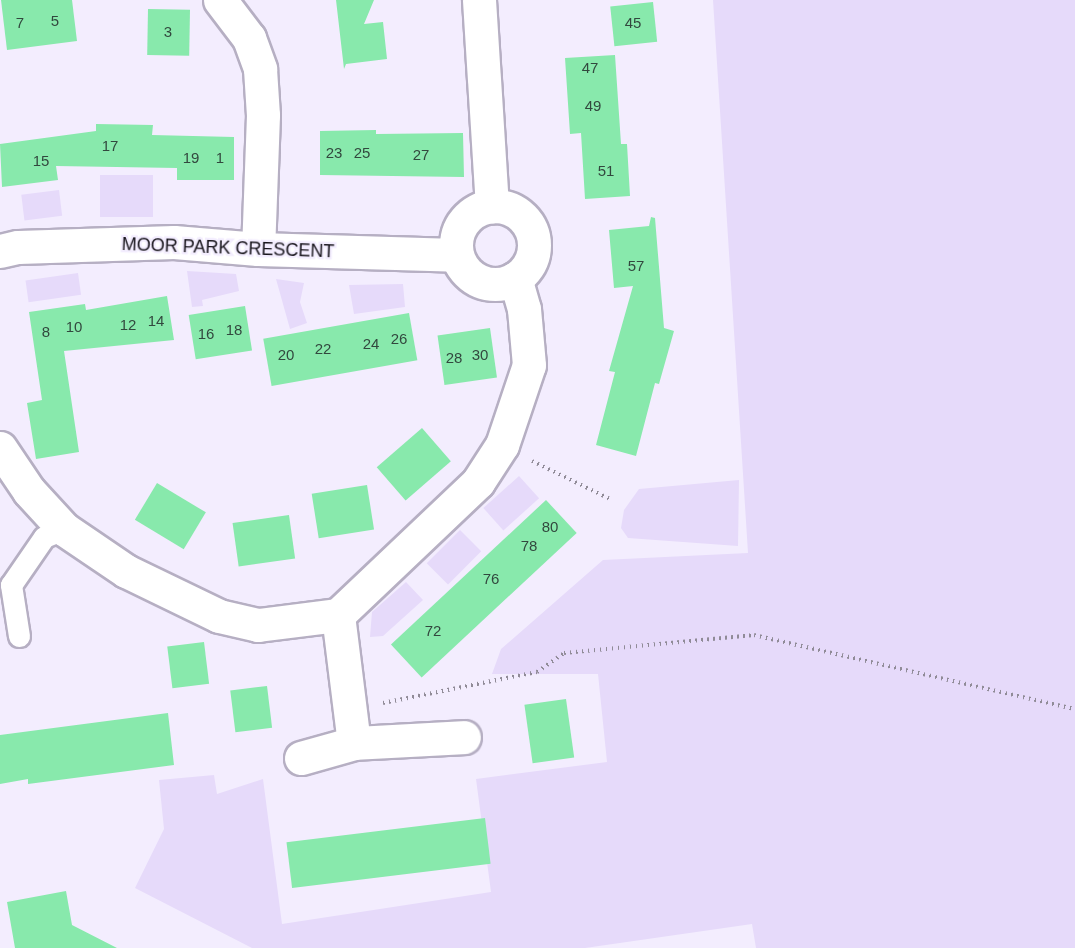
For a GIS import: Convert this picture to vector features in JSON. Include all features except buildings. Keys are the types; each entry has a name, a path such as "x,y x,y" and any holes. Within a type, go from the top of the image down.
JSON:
{"street":[{"path":"220,0 249,38 260,69 263,115 258,249"},
{"path":"479,0 492,207"},
{"path":"480,208 513,210 527,223 533,236 533,254 527,267 515,278 495,285 476,280 456,255 456,239 465,220 480,208"},
{"name":"MOOR PARK CRESCENT","path":"0,251 18,247 174,242 258,249 456,255"},
{"path":"0,448 29,491 64,529 126,571 219,616 258,625 338,615 478,482 502,445 529,365 524,309 515,278"},
{"path":"338,615 354,743"},
{"path":"301,758 354,743 464,737"}],"lane":[{"path":"19,636 11,585 44,537 64,529"}],"path":[{"path":"502,445 612,500"},
{"path":"349,710 537,672 564,653 754,635 1075,709"}],"shaded area":[{"path":"713,0 1075,0 1075,948 756,948 752,924 585,948 252,948 135,888 164,829 159,780 214,775 217,794 263,779 282,924 491,892 476,779 607,762 598,674 492,674 501,649 603,560 748,553"},
{"path":"100,175 153,175 153,217 100,217"},
{"path":"59,190 62,216 24,220 21,195"},
{"path":"187,271 236,274 239,291 202,300 203,306 192,307"},
{"path":"78,273 81,295 29,302 26,280"},
{"path":"276,279 304,283 300,302 307,323 290,329"},
{"path":"403,284 405,307 354,314 349,285"},
{"path":"519,476 539,498 503,530 483,508"},
{"path":"739,480 738,546 628,538 621,528 624,510 639,489"},
{"path":"460,530 481,551 448,584 427,563"},
{"path":"406,582 423,600 383,636 370,637 372,612"}]}
